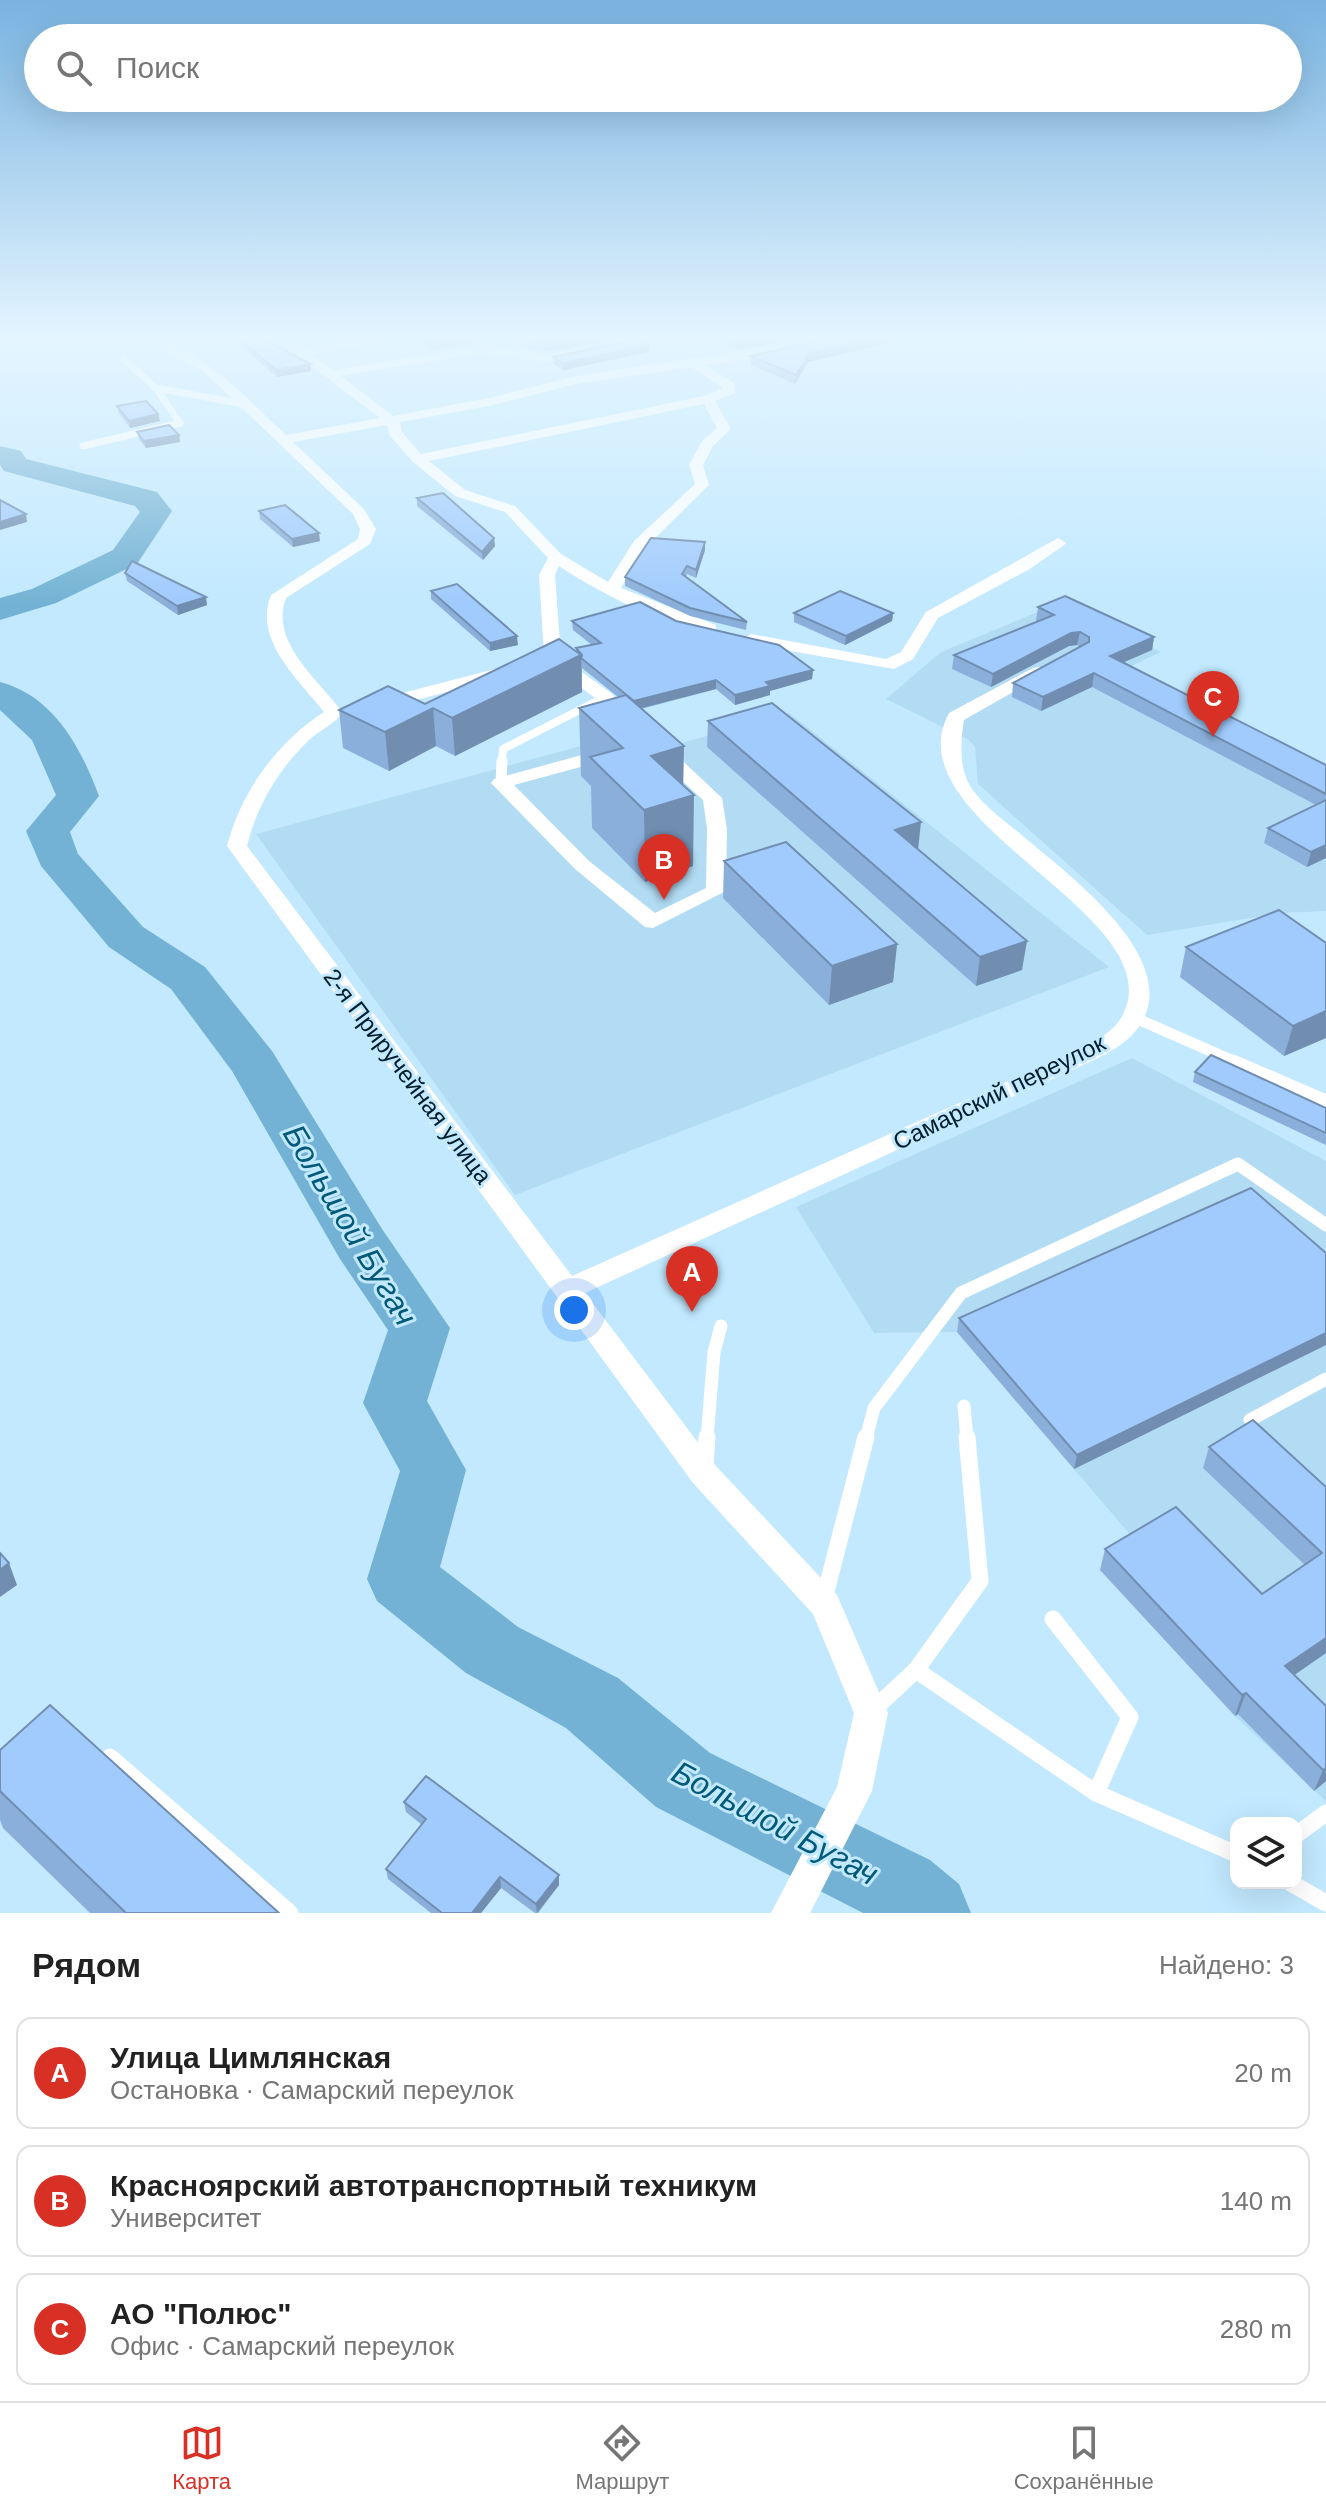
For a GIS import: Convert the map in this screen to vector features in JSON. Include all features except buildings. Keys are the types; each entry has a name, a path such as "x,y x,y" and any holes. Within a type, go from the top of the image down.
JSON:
{"street":[{"path":"268,426 359,512 368,529 365,541 279,595 272,605 271,624 279,640 349,710 411,698 553,658"},
{"path":"282,440 367,426"},
{"path":"394,426 395,433 418,459 460,493 510,509 556,557 577,572 683,623 888,665 907,655 932,615 1022,567 1058,543"},
{"path":"418,459 576,426"},
{"path":"613,588 620,568 632,552 702,485 696,465 707,444 724,429 723,426"},
{"path":"556,557 547,575 553,658 605,697 712,798 717,829 716,891 653,922 582,865 501,783 621,751"},
{"path":"1062,660 955,717 952,768 962,789 988,816 1101,915 1135,970 1140,991 1133,1017"},
{"name":"2-я Приручейная улица","path":"349,710 311,725 251,802 240,823 237,846 704,1474 823,1604 871,1713"},
{"name":"Самарский переулок","path":"567,1290 1068,1063 1110,1041 1133,1017"},
{"path":"790,1913 854,1791 871,1713"}],"lane":[{"path":"83,446 166,426"},
{"path":"501,783 503,749 605,697"},
{"path":"1133,1017 1326,1101"},
{"path":"823,1604 874,1408 961,1293 1238,1164 1326,1225"},
{"path":"704,1474 714,1352 721,1326"},
{"path":"1250,1420 1326,1379"},
{"path":"871,1713 916,1670 980,1581 964,1406"},
{"path":"1053,1619 1130,1717 1096,1793"},
{"path":"916,1670 1096,1793 1230,1851"},
{"path":"110,1757 290,1913"},
{"path":"1302,1831 1326,1813"},
{"path":"1302,1889 1326,1903"}],"shaded area":[{"path":"1057,604 1161,652 1127,668 1326,767 1326,911 1281,913 1147,935 978,784 975,747 969,740 886,699 941,652"},
{"path":"789,713 1109,967 515,1195 256,834 614,737 635,756"},
{"path":"1132,1058 1326,1161 1326,1801 1235,1716 1100,1570 1139,1545 957,1332 874,1333 796,1207"}],"waterway":[{"name":"Большой Бугач","path":"0,455 10,457 15,465 146,499 156,511 125,557 44,596 0,609"},
{"name":"Большой Бугач","path":"0,694 29,712 50,736 78,796 48,831 57,857 126,937 188,978 254,1063 361,1244 419,1328 395,1403 433,1470 402,1579 492,1650 592,1703 683,1780 901,1889 930,1913"}],"place":[{"name":"АО \"Полюс\"","path":"1213,737"},
{"name":"Красноярский автотранспортный техникум","path":"664,900"},
{"name":"Улица Цимлянская","path":"692,1312"}]}
